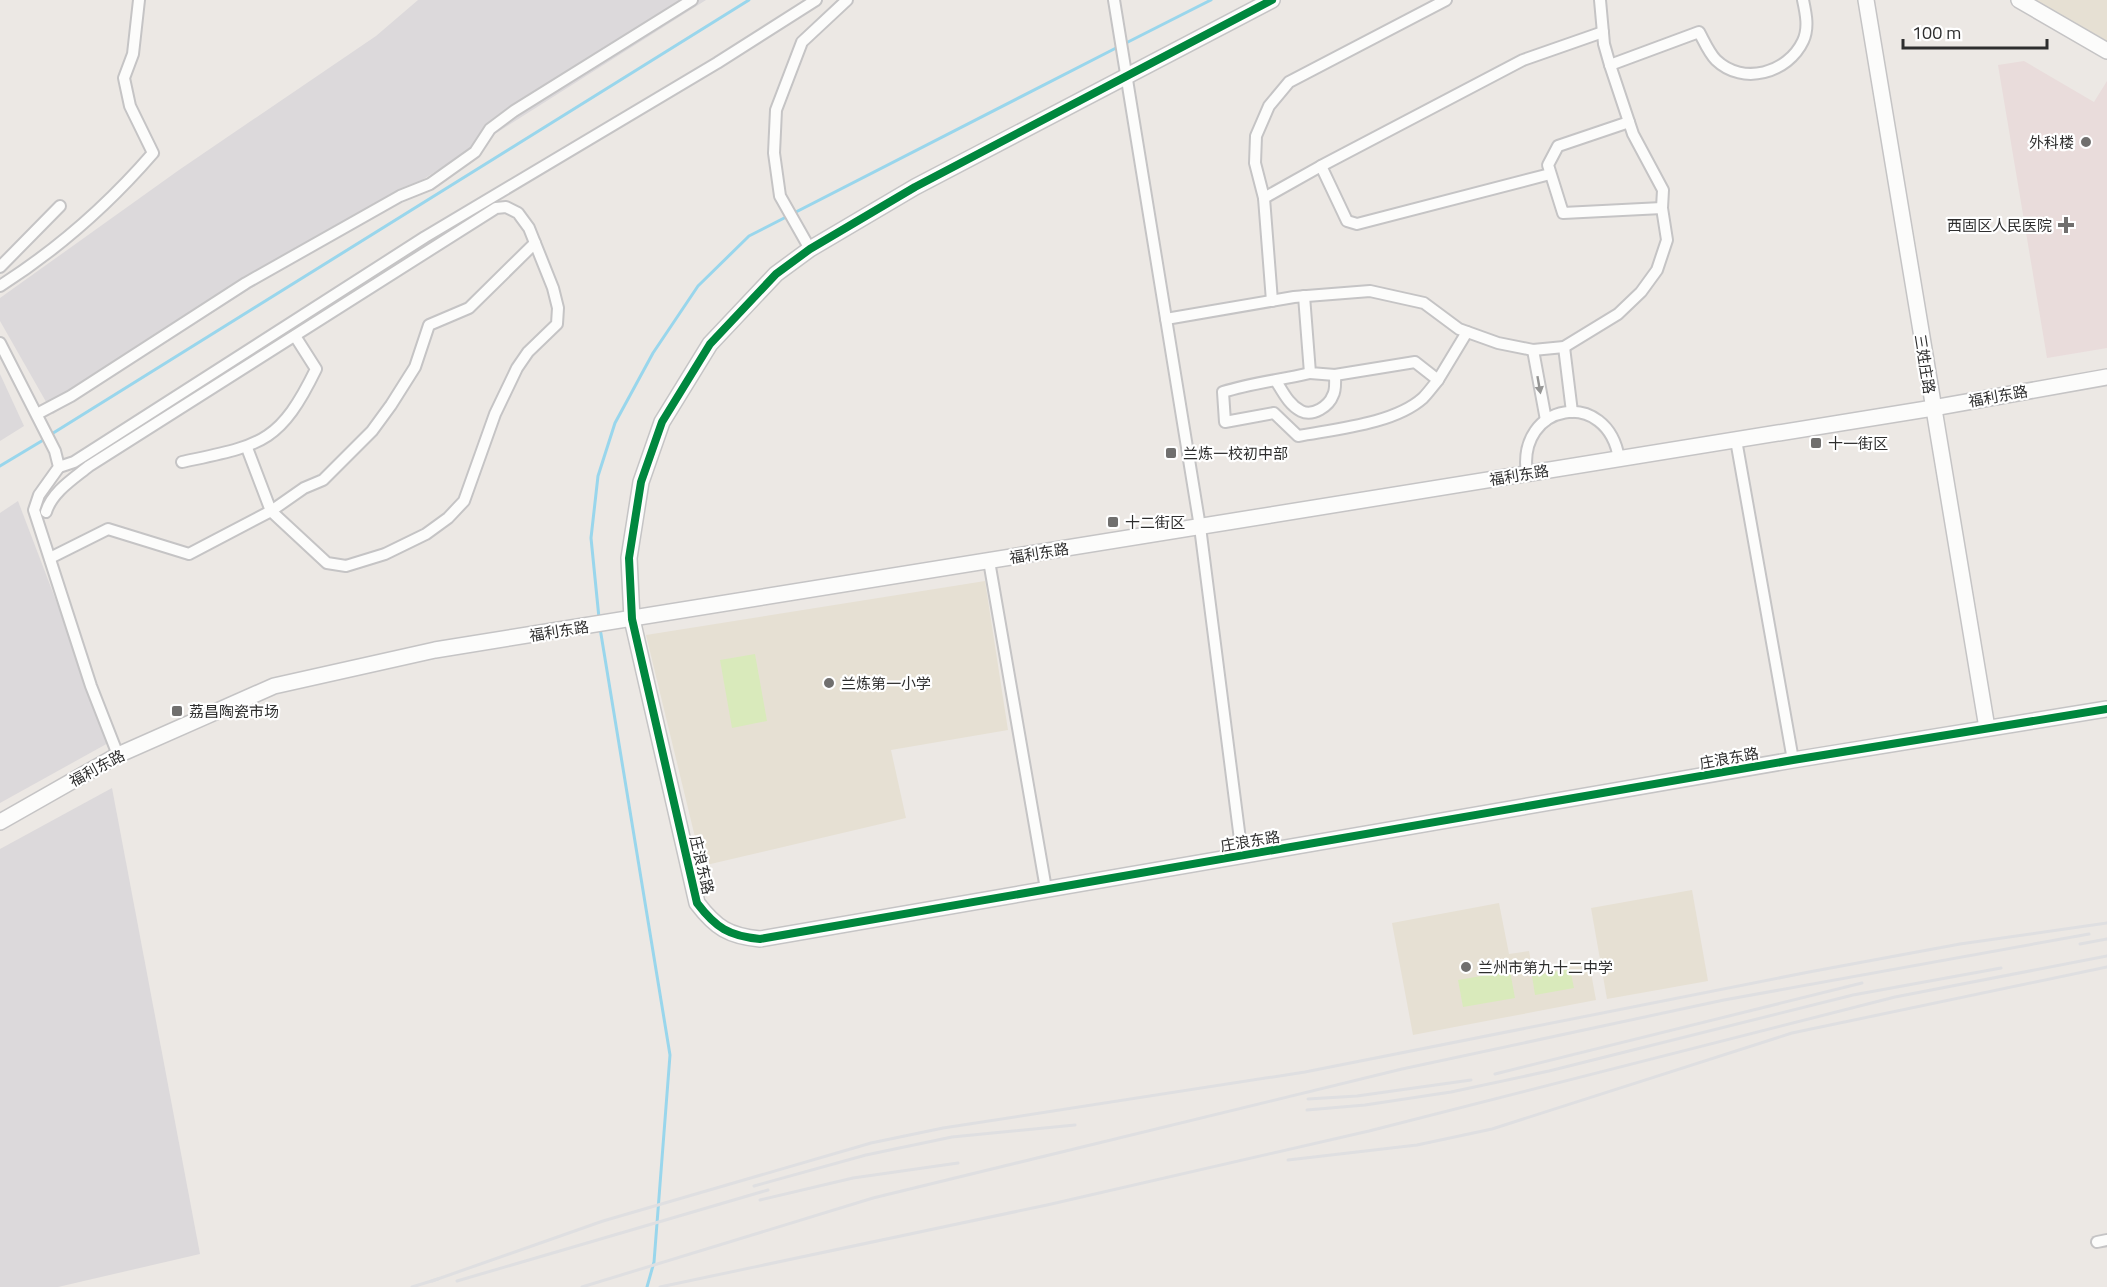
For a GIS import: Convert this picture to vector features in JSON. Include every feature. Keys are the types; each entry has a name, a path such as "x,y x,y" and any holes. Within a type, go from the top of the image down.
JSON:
{"street":[{"path":"0,286 30,267 86,222 125,185 153,153 130,106 124,78 132,54 139,0"},
{"path":"40,419 70,396 246,283 400,196 430,184 475,152 490,129 514,111 692,0"},
{"path":"118,755 92,686 34,510 39,495 59,467 84,456 445,225 717,63 816,0"},
{"path":"810,249 780,196 774,153 776,110 802,42 847,0"},
{"path":"1114,0 1200,527 1242,855"},
{"name":"庄浪东路","path":"1272,0 1125,69 810,249 776,274 710,344 662,423 639,493 629,558 627,620 697,903 711,922 736,936 760,939 1793,760 2107,709"},
{"path":"1272,301 1264,198 1255,163 1256,136 1269,106 1289,82 1446,0"},
{"path":"1166,319 1304,296 1370,291 1424,303 1467,332 1498,343 1533,350 1564,347 1618,314 1641,292 1657,270 1667,240 1662,208 1663,190 1629,122 1610,65 1603,32 1600,0"},
{"path":"1610,65 1699,32 1716,60 1734,71 1754,75 1775,70 1792,58 1804,40 1807,19 1803,0"},
{"name":"三姓庄路","path":"1866,0 1987,728"},
{"path":"2019,0 2107,51"},
{"path":"1264,198 1523,60 1603,32"},
{"path":"1629,122 1558,146 1548,165 1563,213 1662,208"},
{"path":"1321,166 1347,221 1357,224 1550,174"},
{"path":"0,267 60,206"},
{"path":"46,512 48,504 62,488 89,466 496,208 506,207 518,213 529,228 558,308 557,324 528,352 517,368 495,414 464,501 448,518 426,534 385,554 346,566 327,562 271,511 247,448"},
{"path":"50,558 108,529 189,554 271,511 294,494 323,480 372,431 415,368 429,325 436,320 461,313 469,308 535,243"},
{"path":"1304,296 1310,373"},
{"path":"1438,380 1415,362 1335,375 1310,373 1276,381 1255,382 1223,392 1225,422 1274,413 1298,436 1395,415 1422,399 1438,380 1467,332"},
{"path":"182,462 247,448 282,425 302,398 316,369 295,336"},
{"path":"0,343 40,419 55,451 59,467"},
{"path":"1564,347 1572,412"},
{"path":"1533,350 1546,420"},
{"path":"1276,381 1288,400 1300,411 1315,412 1334,394 1335,375"},
{"name":"福利东路","path":"0,822 118,755 274,686 435,651 1933,408 2107,376"},
{"path":"1315,412 1318,432"},
{"path":"1527,474 1524,458 1528,442 1536,428 1546,420 1564,412 1596,418 1608,429 1616,443 1619,459"},
{"path":"1736,440 1793,760"},
{"path":"989,561 1046,889"}],"shaded area":[{"path":"418,0 706,0 53,414 0,321 0,298 179,170 376,36"},
{"path":"2035,0 2107,0 2107,42"},
{"name":"西固区人民医院","path":"2024,61 2094,102 2107,81 2107,348 2047,358 1998,65"},
{"path":"0,374 24,426 0,441"},
{"path":"18,501 110,742 0,803 0,513"},
{"name":"兰炼第一小学","path":"985,581 1008,730 891,750 906,818 702,866 646,635"},
{"path":"112,788 200,1254 58,1287 0,1287 0,849"},
{"path":"1692,890 1708,981 1607,999 1591,908"},
{"name":"兰州市第九十二中学","path":"1499,903 1509,954 1529,951 1533,973 1589,962 1596,1000 1413,1035 1392,923"}],"green space":[{"path":"755,654 767,721 732,728 720,660"},
{"path":"1570,969 1574,988 1535,995 1532,976"},
{"path":"1510,971 1515,998 1463,1007 1458,980"}],"waterway":[{"path":"50,435 749,0"},
{"path":"1124,44 1211,0"},
{"path":"599,618 591,538 598,476 615,423 653,353 698,286 749,236 1118,47"},
{"path":"0,466 45,439"},
{"path":"600,628 670,1055 654,1262 647,1287"}],"railway":[{"path":"432,1281 603,1221 871,1143 943,1128 1305,1072 1809,972 1960,944 2107,923"},
{"path":"582,1287 873,1198 1402,1069 1724,1000 2089,934"},
{"path":"2080,944 2107,939"},
{"path":"660,1287 1047,1205 1369,1131 1895,997 2107,956"},
{"path":"1288,1160 1417,1145 1492,1129 1792,1033 2107,967"},
{"path":"1307,1110 1365,1105 1451,1092 1549,1071 1853,995 2001,968"},
{"path":"1495,1074 1862,983"},
{"path":"1308,1099 1357,1096 1471,1080"},
{"path":"754,1186 866,1155 952,1137 1075,1125"},
{"path":"760,1200 853,1178 958,1163"},
{"path":"457,1281 768,1190"},
{"path":"412,1287 438,1279"}],"cycle path":[{"path":"1272,0 915,187 810,249 776,274 710,344 662,422 641,482 629,558 632,619 697,903 717,925 740,936 760,939 1793,760 2107,709"}],"place":[{"name":"外科楼","path":"2086,142"},
{"name":"西固区人民医院","path":"2066,225"},
{"name":"十一街区","path":"1816,443"},
{"name":"兰炼一校初中部","path":"1171,453"},
{"name":"十二街区","path":"1113,522"},
{"name":"兰炼第一小学","path":"829,683"},
{"name":"荔昌陶瓷市场","path":"177,711"},
{"name":"兰州市第九十二中学","path":"1466,967"}]}
